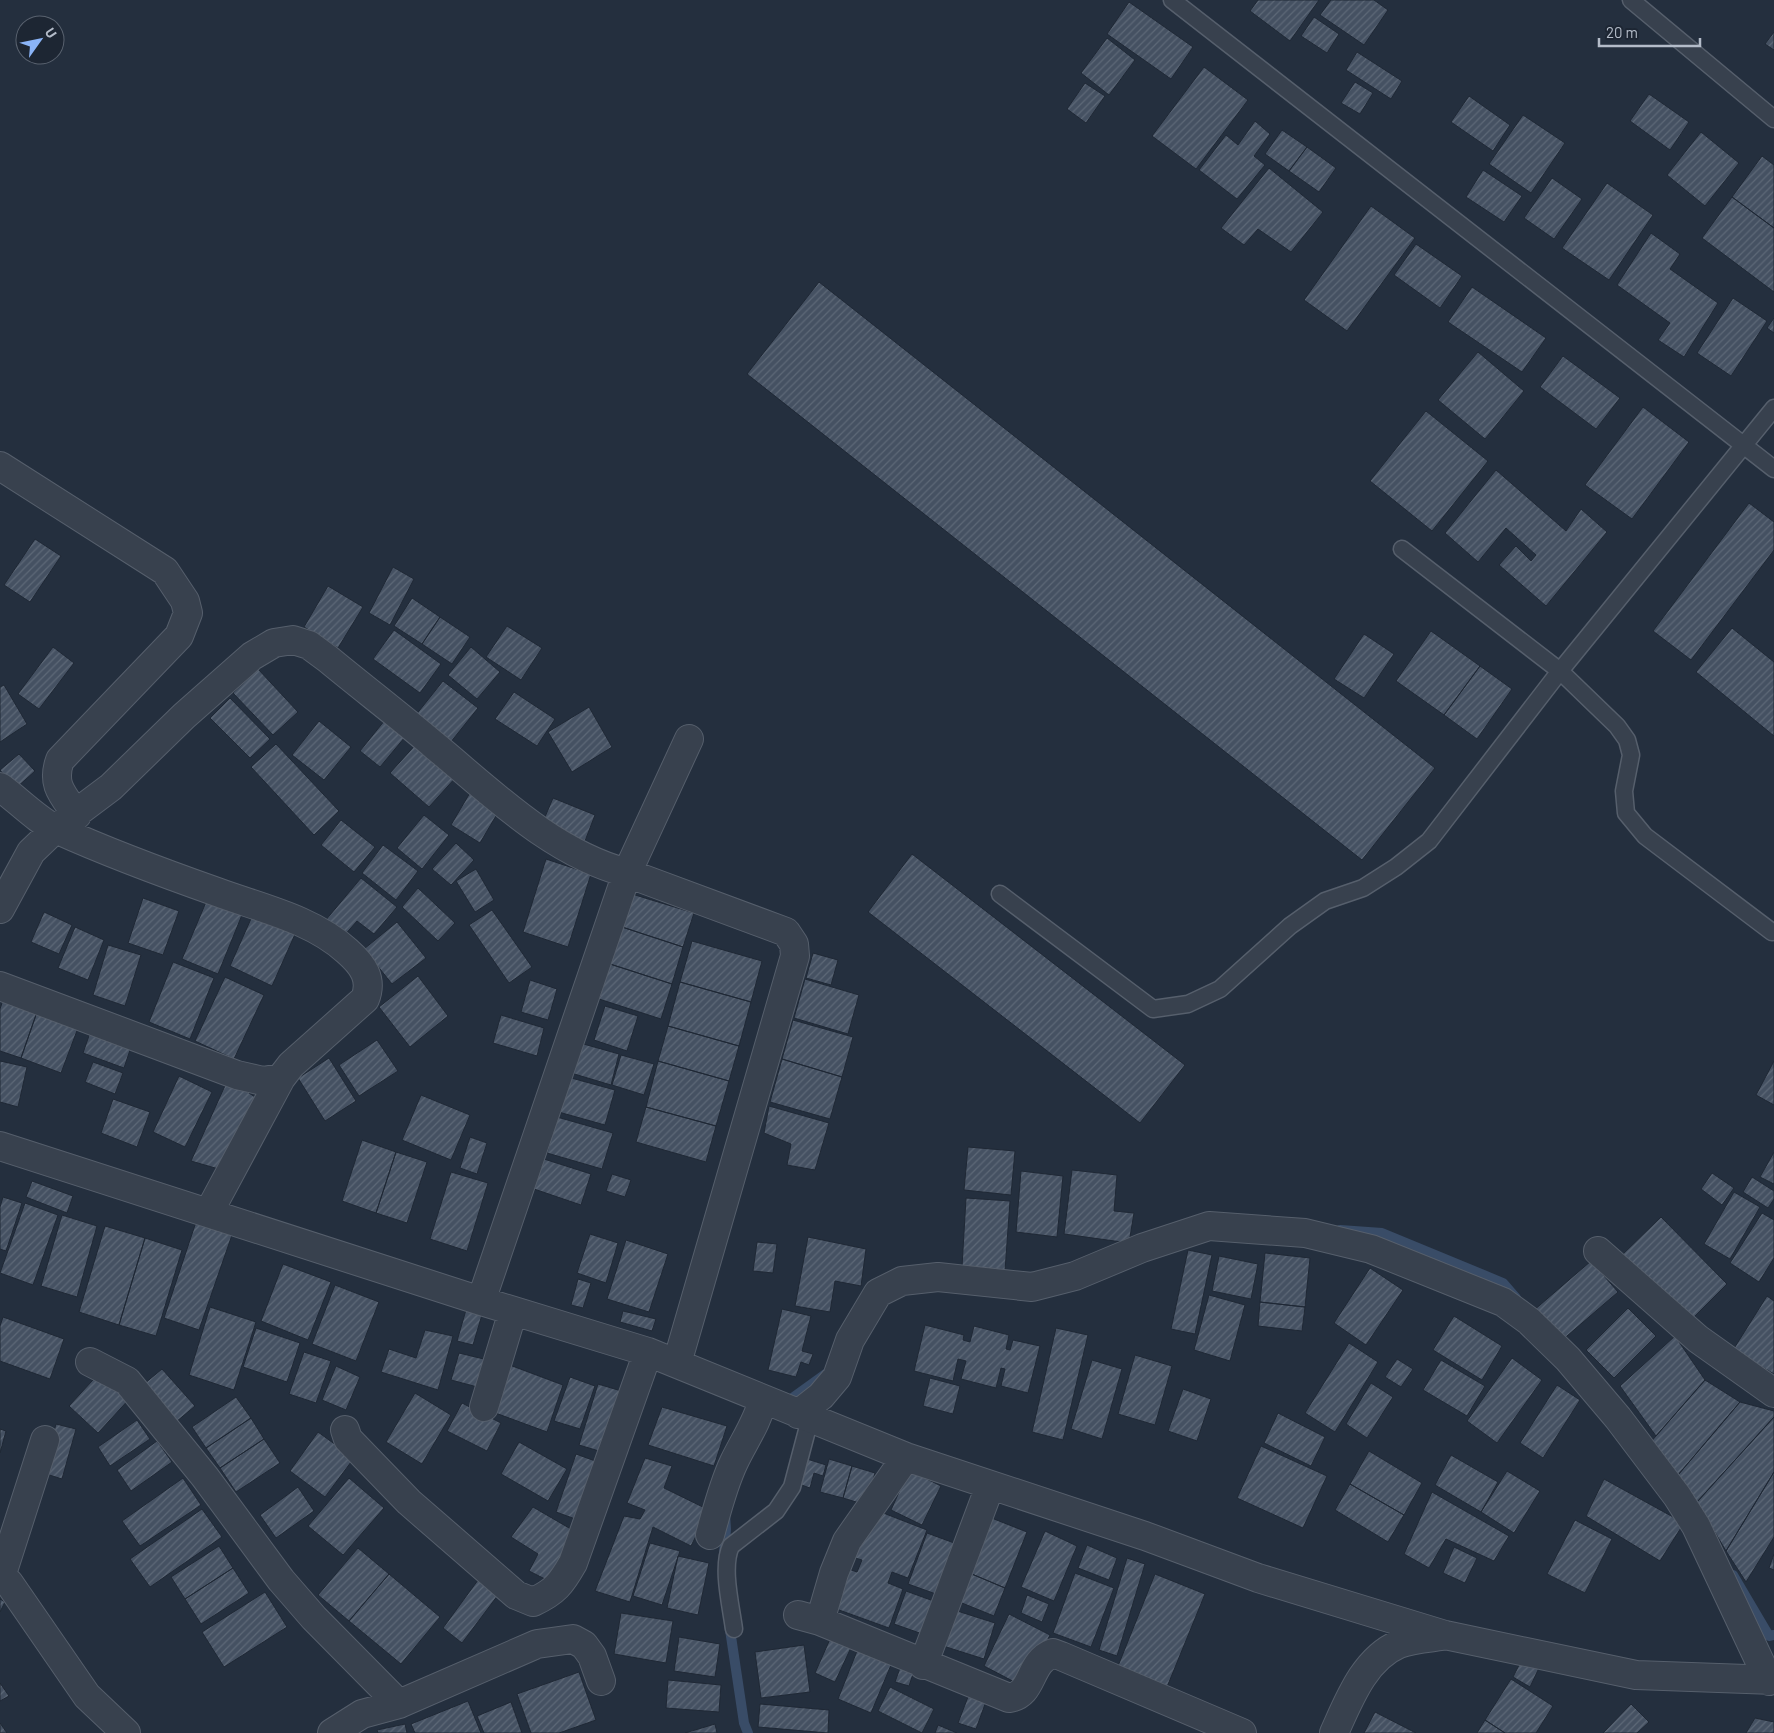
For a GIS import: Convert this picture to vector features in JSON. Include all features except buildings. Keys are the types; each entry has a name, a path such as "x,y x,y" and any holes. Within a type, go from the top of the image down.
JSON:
{"street":[{"path":"0,466 164,571 185,601 188,613 179,636 60,760 55,775 66,822"},
{"path":"0,909 31,852 111,787 184,716 252,656 274,643 293,640 309,646 328,659 499,799 570,851 600,866 627,873 786,932 796,950 677,1363"},
{"path":"481,1301 627,873 689,739"},
{"path":"0,787 66,822 215,892 301,922 347,950 361,965 368,977 370,988 365,1000 291,1065 281,1078 209,1212"},
{"path":"0,986 237,1075 263,1080 281,1078"},
{"path":"0,1146 481,1301 648,1352 763,1400 906,1457 1145,1536 1258,1578 1446,1635 1636,1675 1772,1680 1696,1526 1677,1496 1618,1418 1568,1359 1529,1321 1503,1302 1371,1250 1305,1233 1209,1226 1142,1248 1075,1276 1032,1287 938,1277 902,1281 878,1293 850,1340 837,1377 804,1416"},
{"path":"1598,1252 1698,1339 1774,1393"},
{"path":"484,1407 513,1311"},
{"path":"345,1430 348,1439 409,1502 516,1595 533,1602 548,1595 561,1584 573,1563 648,1352"},
{"path":"90,1362 127,1381 205,1477 281,1580 314,1618 399,1704"},
{"path":"710,1535 723,1488 734,1462 758,1418 763,1400"},
{"path":"44,1440 0,1577 10,1583 87,1696 126,1733"},
{"path":"906,1457 847,1541 809,1618 1009,1698 1017,1697 1023,1693 1040,1660 1053,1654 1242,1733"},
{"path":"923,1665 990,1486"},
{"path":"1334,1733 1371,1664 1387,1651 1401,1644 1446,1635"},
{"path":"332,1733 362,1714 399,1704 537,1644 573,1639 584,1645 592,1656 601,1681"}],"lane":[{"path":"1172,0 1774,469"},
{"path":"1631,0 1774,119"},
{"path":"1000,894 1153,1009 1188,1004 1220,988 1290,926 1324,901 1363,888 1396,867 1429,841 1560,671 1774,408"},
{"path":"1402,549 1560,671 1617,726 1626,740 1632,755 1624,791 1626,813 1645,836 1772,932"},
{"path":"734,1630 726,1566 728,1553 731,1546 776,1512 792,1487 804,1416"}],"waterway":[{"path":"1340,1230 1382,1233 1503,1283 1516,1298"},
{"path":"784,1404 827,1373"},
{"path":"724,1554 725,1514"},
{"path":"1733,1575 1769,1636 1774,1635"},
{"path":"729,1623 744,1723 748,1733"}]}
